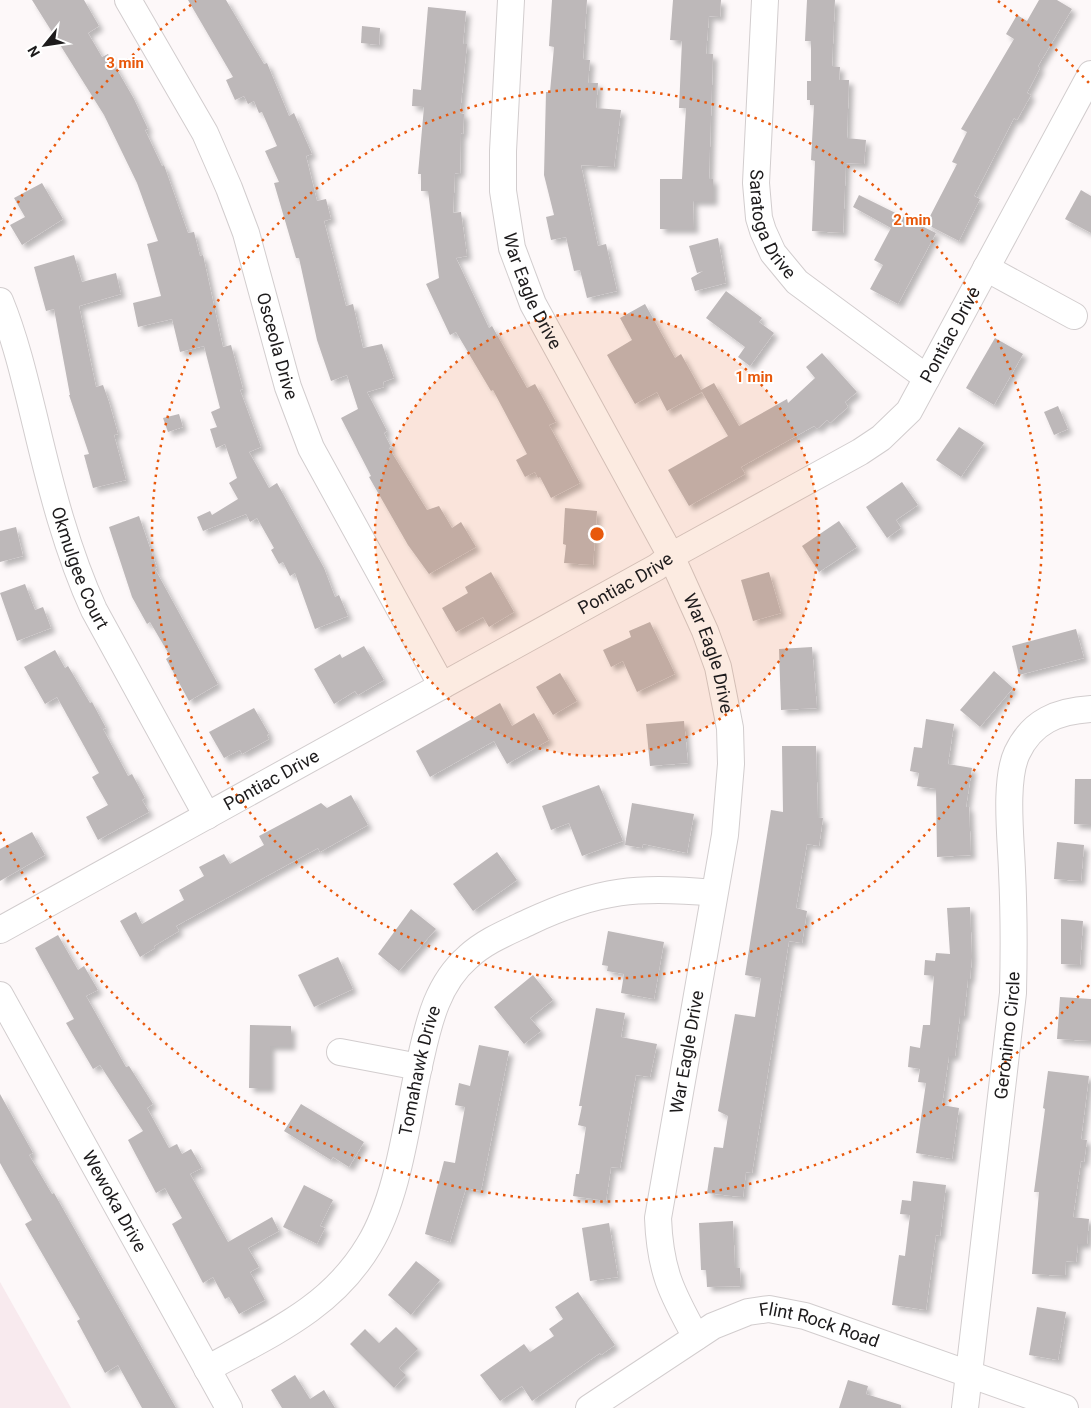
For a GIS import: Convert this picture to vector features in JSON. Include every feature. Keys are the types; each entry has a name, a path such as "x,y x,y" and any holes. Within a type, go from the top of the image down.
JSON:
{"street":[{"name":"Osceola Drive","path":"128,0 205,134 230,188 246,233 288,387 311,448 442,686"},
{"name":"War Eagle Drive","path":"511,0 503,191 512,248 534,304 672,556 705,630 718,667 730,728 729,805 658,1218 659,1245 672,1295 696,1337"},
{"name":"Saratoga Drive","path":"766,0 756,183 758,218 763,231 773,253 797,282 927,378"},
{"name":"Pontiac Drive","path":"0,930 657,567 672,556 860,452 881,438 909,410 1091,74"},
{"path":"986,268 1074,316"},
{"name":"Okmulgee Court","path":"0,301 26,383 68,546 82,583 94,610 207,816"},
{"name":"Geronimo Circle","path":"965,1408 1013,993 1014,941 1010,773 1023,742 1044,722 1068,710 1091,709"},
{"name":"Tomahawk Drive","path":"208,1369 293,1322 324,1301 352,1271 382,1222 391,1194 418,1067 434,1006 449,979 466,958 480,947 551,912 585,899 618,891 653,888 714,893"},
{"name":"Wewoka Drive","path":"0,994 229,1408"},
{"path":"340,1052 418,1067"},
{"name":"Flint Rock Road","path":"589,1408 713,1326 748,1312 783,1310 805,1316 1065,1408"}],"shaded area":[{"path":"0,1282 71,1408 0,1408"}],"building":[{"path":"32,0 84,0 99,26 88,33 102,57 108,54 134,99 148,129 145,130 162,166 164,165 188,233 194,232 200,256 203,255 223,347 231,345 243,389 240,390 261,447 249,452 269,488 277,483 324,568 335,597 339,595 348,616 315,629 295,573 290,576 283,562 279,564 271,550 274,548 257,518 250,522 246,514 203,531 197,517 210,511 212,515 238,499 229,483 237,478 225,444 216,448 210,429 217,427 211,412 220,408 204,346 180,352 172,319 138,327 133,303 161,296 147,244 158,241 137,183 104,115"},
{"path":"188,0 226,0 264,64 267,63 289,116 294,113 312,154 306,156 317,201 326,199 331,219 324,221 346,306 353,304 363,348 382,344 394,378 383,382 384,387 367,392 387,431 384,433 391,447 389,448 427,510 439,506 452,528 461,522 476,547 429,574 408,545 369,477 371,476 341,418 358,409 347,375 331,381 317,340 299,258 296,258 274,183 279,182 265,151 277,146 262,112 259,113 254,101 248,104 244,96 235,100 226,80 233,77"},
{"path":"552,0 587,0 583,59 590,60 588,83 598,83 596,108 621,110 614,167 581,165 598,246 606,244 617,291 587,298 580,270 574,271 566,237 551,240 546,217 554,215 544,175 546,92 550,92 554,47 549,46"},
{"path":"673,0 721,0 720,17 709,16 706,54 713,54 709,179 713,179 713,201 693,201 694,229 660,229 660,179 682,179 686,108 679,108 682,41 670,40"},
{"path":"807,0 835,0 832,66 840,67 839,80 849,80 847,138 866,140 864,164 846,163 843,233 812,231 815,161 811,160 814,105 810,105 810,100 807,100 807,81 811,81 811,41 805,41"},
{"path":"1039,0 1057,0 1072,9 1038,66 1040,68 1027,93 1031,95 1017,120 1014,118 974,196 980,199 959,241 926,224 957,164 952,162 967,132 961,129 1014,39 1006,34 1017,15 1027,21"},
{"path":"428,7 466,11 463,44 467,44 460,113 464,114 463,134 461,133 460,174 455,173 453,213 461,212 467,256 456,258 489,328 492,326 527,388 535,384 556,422 549,425 580,483 551,498 540,477 538,478 535,472 525,477 516,460 527,454 493,390 491,391 456,332 450,335 426,284 439,278 428,191 421,191 421,174 418,174 424,107 412,106 413,89 421,90"},
{"path":"362,26 380,28 379,45 361,43"},
{"path":"42,183 63,219 22,245 10,225 25,217 14,198"},
{"path":"1081,190 1091,196 1091,233 1065,219"},
{"path":"859,195 936,233 898,304 870,289 883,265 874,260 891,228 853,207"},
{"path":"718,238 726,283 695,291 691,278 703,271 697,273 689,246"},
{"path":"74,255 82,282 116,273 121,294 79,306 96,387 103,385 109,402 118,434 114,435 126,480 93,488 84,455 89,454 69,395 54,309 46,311 34,267"},
{"path":"726,291 762,318 759,322 774,333 750,366 738,357 745,347 706,318"},
{"path":"645,304 675,358 681,354 701,390 714,383 739,426 787,399 788,403 815,378 806,367 822,353 857,392 845,402 848,407 830,423 827,420 817,429 814,426 741,467 745,474 689,506 668,470 728,436 702,392 667,411 657,392 635,404 607,355 632,340 620,318"},
{"path":"995,338 1023,354 994,405 966,388"},
{"path":"1058,406 1068,429 1054,435 1044,412"},
{"path":"179,414 183,427 168,432 163,418"},
{"path":"959,427 984,443 961,477 936,460"},
{"path":"902,482 918,505 896,520 901,528 887,538 866,507"},
{"path":"565,508 597,511 593,565 564,563 566,545 563,544"},
{"path":"139,516 157,568 155,569 218,684 189,701 166,659 170,656 150,622 147,624 132,597 109,527"},
{"path":"839,521 857,547 819,572 802,546"},
{"path":"16,527 23,556 0,562 0,531"},
{"path":"491,572 514,612 489,627 483,617 456,632 442,608 468,593 465,587"},
{"path":"769,572 781,613 753,621 741,580"},
{"path":"25,584 35,610 43,607 51,628 17,641 0,593"},
{"path":"650,622 675,674 637,692 623,661 611,667 603,650 631,637 629,631"},
{"path":"1076,629 1084,658 1019,675 1012,646"},
{"path":"364,646 384,680 358,695 355,691 334,704 314,669 340,654 342,658"},
{"path":"812,647 817,708 781,710 779,649"},
{"path":"55,650 65,668 68,666 90,703 92,702 106,728 103,729 128,776 132,774 145,798 142,800 149,812 98,840 86,817 108,805 92,777 99,773 57,697 45,704 24,667"},
{"path":"994,671 1013,688 980,727 960,710"},
{"path":"560,673 577,701 553,715 536,687"},
{"path":"500,703 512,726 534,713 549,740 507,764 494,741 430,777 416,751"},
{"path":"254,708 269,734 267,735 269,739 242,754 240,750 224,758 209,732"},
{"path":"926,719 954,724 948,764 972,768 966,807 969,807 971,855 937,857 936,789 917,786 919,773 910,771 914,747 922,748"},
{"path":"684,721 688,763 650,766 646,724"},
{"path":"782,746 816,746 818,817 823,818 819,846 807,844 796,908 807,911 802,943 789,941 752,1173 746,1172 743,1197 707,1193 714,1147 723,1148 728,1116 718,1111 735,1014 755,1017 761,978 745,975 771,810 783,812"},
{"path":"1075,779 1091,779 1091,825 1074,824"},
{"path":"599,785 623,841 582,856 569,823 551,830 542,806"},
{"path":"351,795 368,825 320,852 318,848 176,926 179,931 140,957 120,921 136,912 142,924 184,900 179,890 204,876 199,867 224,854 230,864 264,845 259,836 321,803 327,808"},
{"path":"632,803 694,814 687,853 643,844 642,848 625,845"},
{"path":"32,832 45,855 0,881 0,849"},
{"path":"1057,842 1084,845 1081,881 1054,879"},
{"path":"497,852 517,880 473,911 453,884"},
{"path":"970,907 972,957 970,979 968,979 964,1016 960,1016 955,1056 949,1056 942,1105 959,1108 952,1159 916,1153 926,1083 918,1082 920,1069 908,1067 910,1046 920,1048 923,1025 930,1025 934,976 924,975 925,960 935,961 936,953 950,954 947,908"},
{"path":"411,909 436,929 399,971 378,954"},
{"path":"1061,919 1083,921 1080,965 1061,964"},
{"path":"608,931 664,942 654,999 621,993 624,974 607,971 608,966 602,965"},
{"path":"58,935 78,970 84,966 98,990 86,996 126,1067 129,1066 153,1104 147,1108 169,1148 177,1144 182,1154 191,1149 202,1168 190,1174 228,1242 272,1217 279,1231 248,1248 259,1267 250,1272 265,1300 239,1314 229,1297 225,1299 213,1277 203,1283 172,1224 182,1218 165,1188 156,1193 128,1140 143,1131 100,1065 93,1069 66,1023 74,1019 35,948"},
{"path":"338,957 353,989 314,1007 298,975"},
{"path":"533,975 553,1000 530,1018 541,1031 524,1044 494,1007"},
{"path":"1060,997 1091,999 1091,1041 1057,1039"},
{"path":"596,1008 625,1013 621,1037 657,1044 650,1077 636,1075 620,1168 611,1167 606,1201 573,1196 576,1174 579,1174 586,1127 578,1125 582,1106 579,1106"},
{"path":"250,1025 291,1026 291,1046 270,1046 270,1088 249,1088"},
{"path":"479,1045 509,1051 481,1191 466,1188 450,1242 425,1234 444,1161 455,1163 465,1107 455,1105 459,1083 470,1086"},
{"path":"1048,1071 1089,1076 1081,1139 1087,1140 1084,1162 1081,1161 1073,1217 1089,1219 1087,1244 1078,1244 1076,1262 1066,1261 1065,1276 1032,1274 1039,1192 1034,1192"},
{"path":"0,1094 33,1153 29,1155 52,1194 54,1193 176,1408 142,1408 118,1365 105,1373 77,1321 80,1319 25,1224 32,1220 0,1163"},
{"path":"301,1104 364,1142 349,1167 333,1157 331,1160 284,1131"},
{"path":"913,1181 946,1185 940,1236 936,1235 926,1310 892,1305 899,1255 905,1256 910,1215 900,1214 902,1200 911,1201"},
{"path":"304,1185 333,1200 320,1226 325,1228 317,1244 283,1227"},
{"path":"733,1221 735,1268 740,1268 741,1286 707,1287 706,1270 701,1270 699,1223"},
{"path":"609,1223 618,1277 590,1281 582,1228"},
{"path":"416,1261 440,1280 411,1315 388,1295"},
{"path":"578,1292 615,1345 601,1355 600,1353 532,1401 522,1386 500,1401 480,1375 524,1344 530,1352 554,1336 549,1329 563,1319 555,1307"},
{"path":"1037,1307 1066,1312 1058,1360 1029,1355"},
{"path":"396,1327 418,1349 399,1368 406,1375 394,1388 350,1344 365,1329 379,1343"},
{"path":"295,1375 310,1399 324,1390 335,1408 282,1408 271,1390"},
{"path":"848,1380 868,1386 866,1394 901,1405 901,1408 839,1408"}]}
